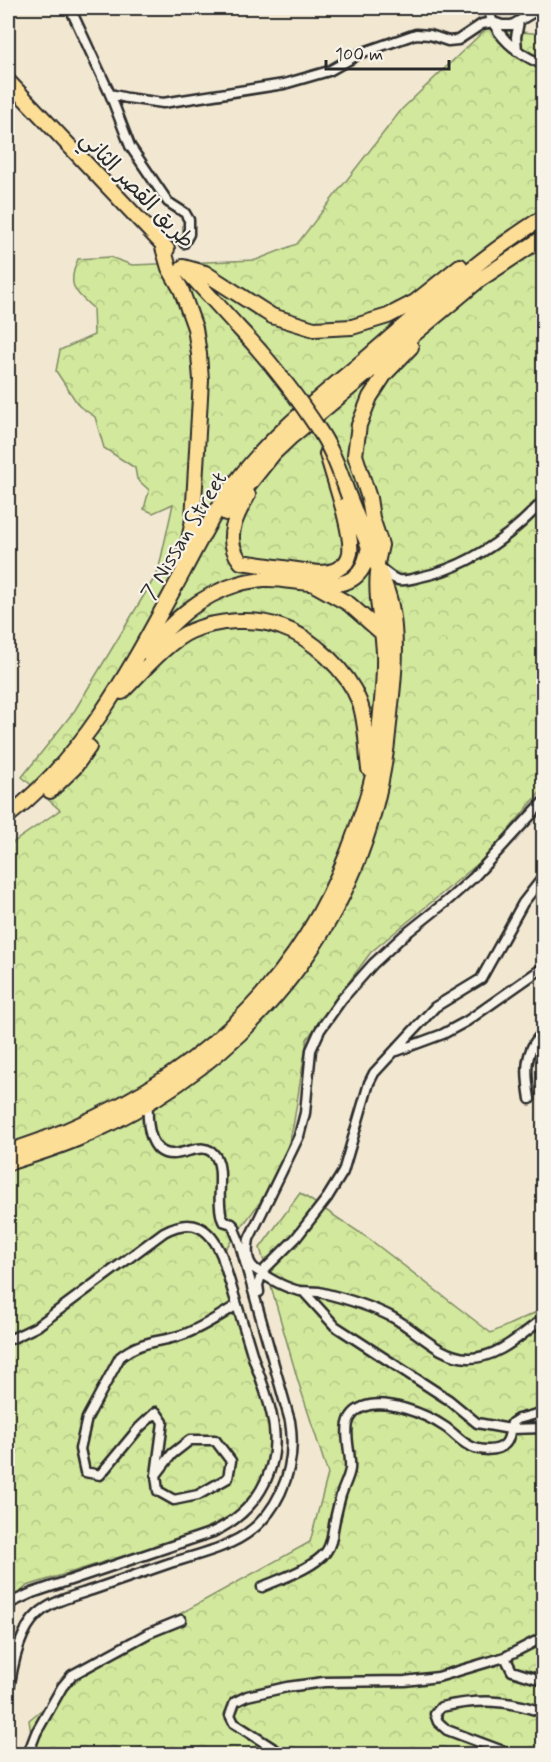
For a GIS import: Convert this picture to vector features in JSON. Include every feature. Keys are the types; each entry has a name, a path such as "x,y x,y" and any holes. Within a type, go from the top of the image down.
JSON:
{"main road":[{"name":"طريق القصر الثاني","path":"8,81 263,353 321,433 336,462 344,497"},
{"name":"7 Nissan Street","path":"8,816 66,762 89,733 213,517 236,482 281,430 484,258 543,217"},
{"path":"183,267 205,273 273,316 314,329 352,327 388,316 415,302 471,258 529,226"},
{"name":"7 Nissan Street","path":"8,827 34,807 74,768 123,692 221,519 274,453 479,280 543,237"},
{"path":"162,244 169,268 181,289 195,328 201,380 194,520 189,540 170,583 169,597"},
{"path":"8,1152 77,1127 163,1082 239,1020 280,976 317,919 344,864 359,823 376,754 384,686 382,633 377,595 377,565 381,545 355,454 359,425 370,397 385,374 407,352 426,325"},
{"path":"274,453 264,477 249,494 235,522 231,543 234,554 241,562 318,573 330,573 342,566 350,555 350,537 344,497"},
{"path":"8,1163 84,1136 148,1102 211,1059 264,1011 291,979 341,899 355,871 381,787 387,754 396,651 392,608 377,565 344,497"},
{"path":"146,651 179,616 220,590 240,583 267,579 310,583 337,583 348,580 359,574 365,563 369,547"},
{"path":"310,583 349,604 382,633"},
{"path":"123,692 175,640 190,631 214,624 238,621 259,622 281,627 299,635 315,647 351,682 361,704 370,784"}],"street":[{"path":"70,8 110,93 122,130 141,164 168,202 185,213 189,220 189,234 184,243"},
{"path":"488,8 504,40 517,51 543,65"},
{"path":"110,93 163,103 284,84 329,71 361,53 416,34 430,35 448,41 458,40 482,24 493,22 507,25 519,22 541,8"},
{"path":"517,51 516,37 519,22"},
{"path":"377,565 396,580 436,574 482,553 527,518 543,500"},
{"path":"543,801 474,878 403,936 373,964 342,999 320,1030 311,1050 306,1113 299,1136 249,1239 247,1252 251,1265 292,1289 315,1291 381,1312 404,1324 439,1349 468,1358 489,1354 501,1348 543,1318"},
{"path":"259,1292 259,1278 262,1272 296,1238 336,1184 348,1162 369,1083 383,1062 395,1052 435,1007 481,979 523,903 543,876"},
{"path":"395,1052 443,1034 467,1021 543,967"},
{"path":"530,1099 526,1071 534,1040 543,1032"},
{"path":"148,1102 148,1128 155,1145 161,1151 173,1155 205,1149 218,1159 220,1214 223,1221 232,1224 242,1236 249,1239"},
{"path":"8,1698 14,1663 22,1640 31,1622 44,1609 95,1589 230,1544 258,1525 280,1496 291,1461 293,1444 290,1421 232,1224"},
{"path":"8,1623 9,1601 213,1532 232,1521 250,1506 270,1473 274,1428 222,1256 213,1238 197,1226 183,1225 164,1232 36,1328 9,1340"},
{"path":"304,1291 335,1326 449,1400 477,1423 510,1429 543,1428"},
{"path":"156,1475 172,1454 190,1440 215,1440 231,1461 228,1478 198,1494 174,1500 158,1491 156,1475 163,1422 156,1412 139,1428 100,1475 84,1472 80,1449 87,1418 120,1357 127,1351 145,1342 171,1338 194,1330 237,1305"},
{"path":"262,1587 310,1564 327,1551 349,1473 350,1456 346,1432 350,1419 359,1410 379,1404 417,1413 443,1426 468,1446 484,1450 501,1447 506,1443 512,1423 518,1419 543,1412"},
{"path":"28,1755 36,1733 62,1687 72,1675 149,1633 181,1620"},
{"path":"282,1755 234,1723 230,1715 235,1702 247,1696 287,1687 324,1682 405,1682 438,1677 505,1656 543,1637"},
{"path":"505,1656 513,1671 543,1681"},
{"path":"511,1755 447,1730 438,1722 435,1714 441,1707 495,1701 520,1704 543,1713"}],"green space":[{"path":"486,29 543,34 543,789 485,858 371,952 307,1039 293,1127 280,1175 221,1255 273,1421 270,1481 247,1507 197,1533 27,1586 8,1603 8,846 60,810 22,777 75,710 158,572 173,504 153,513 144,509 149,490 137,479 135,468 104,448 95,417 79,406 56,371 60,350 94,335 93,308 74,287 75,268 78,259 110,257 132,265 256,260 297,244 402,109"},
{"path":"300,1193 368,1238 491,1333 543,1309 543,1754 34,1754 29,1720 116,1649 310,1542 328,1474 298,1381 260,1248"}]}
